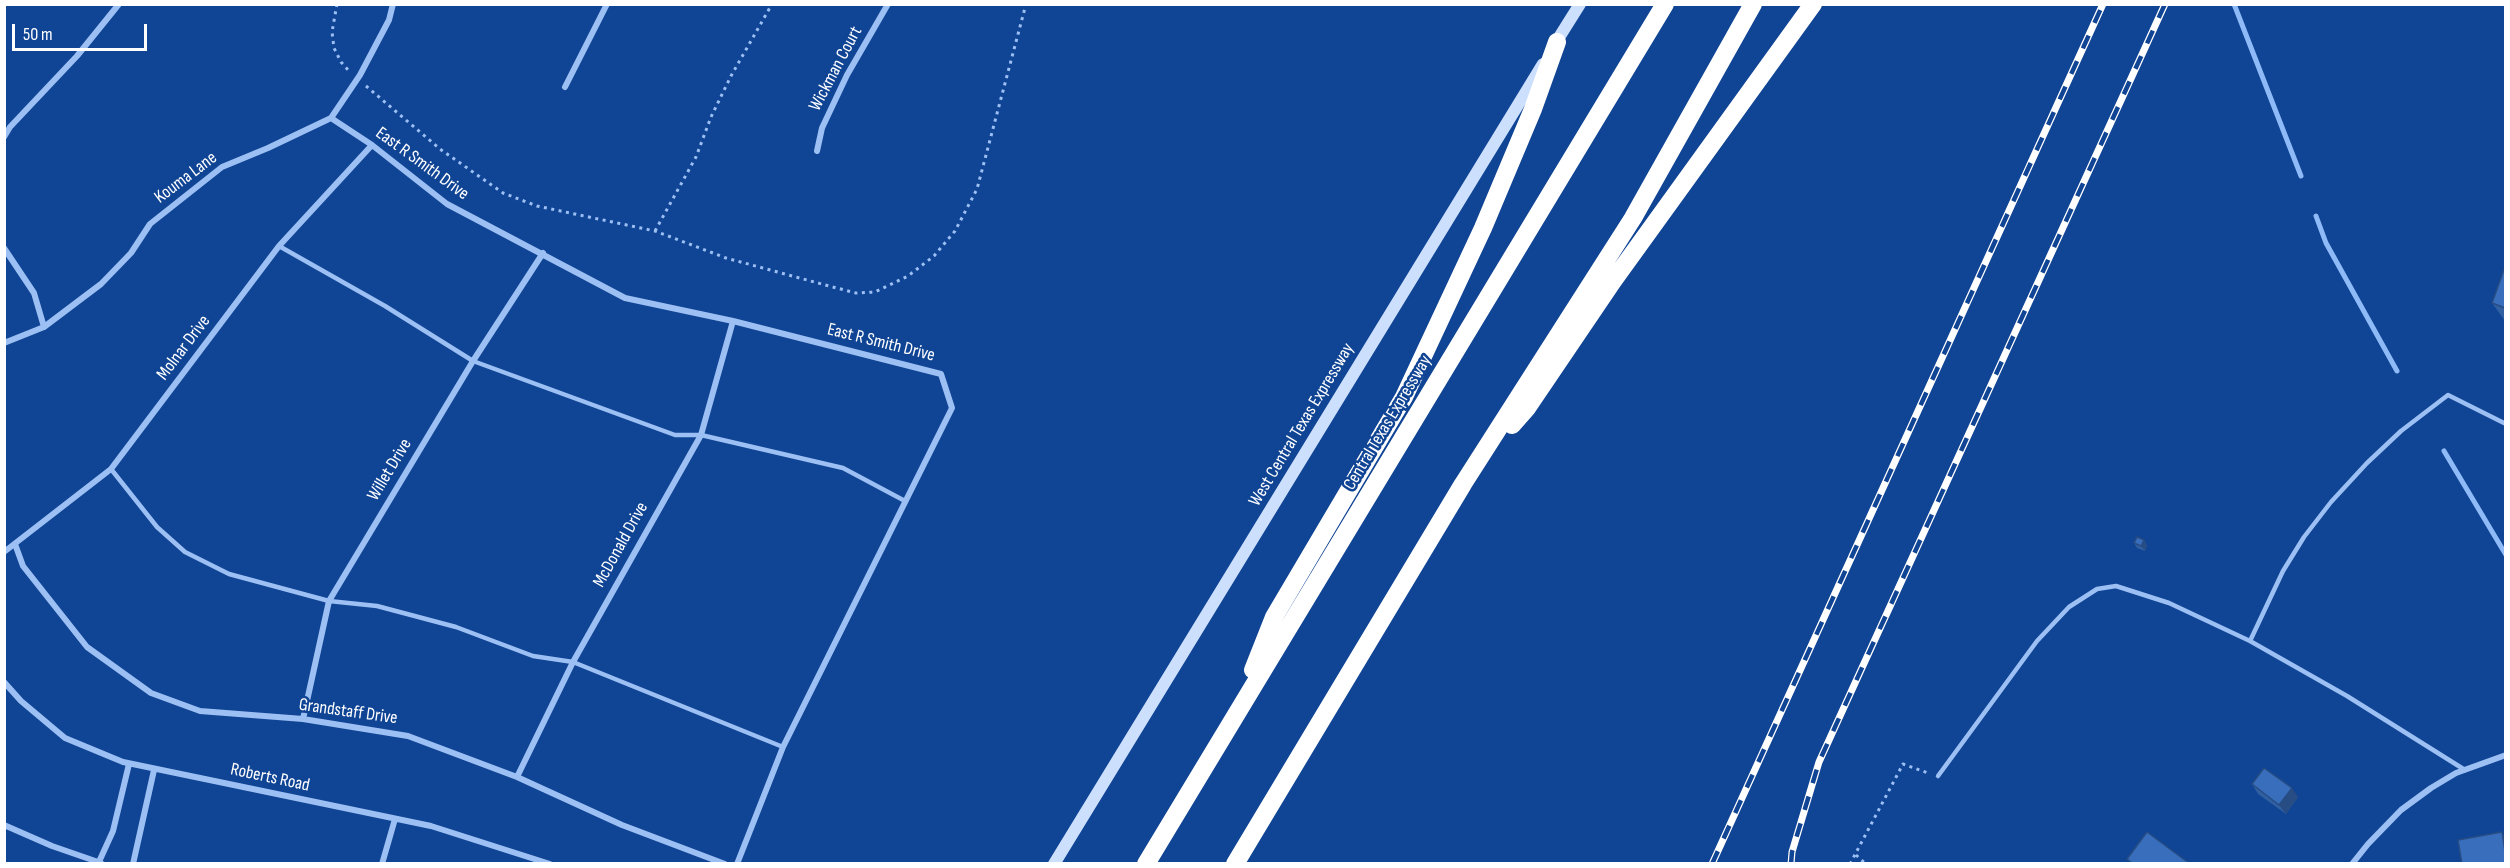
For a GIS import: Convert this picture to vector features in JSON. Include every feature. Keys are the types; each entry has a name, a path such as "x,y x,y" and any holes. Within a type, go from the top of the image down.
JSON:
{"highway":[{"name":"Central Texas Expressway","path":"1146,864 1665,4"},
{"path":"1235,864 1463,484 1633,218 1753,4"},
{"path":"1463,484 1527,408 1613,280 1813,4"},
{"path":"1234,717 1274,617 1404,397 1483,228 1533,109 1557,42"}],"main road":[{"name":"West Central Texas Expressway","path":"1054,864 1580,4"}],"street":[{"path":"4,137 111,17 119,4"},
{"path":"331,118 357,79 389,20 393,4"},
{"path":"565,87 607,4"},
{"name":"Wickman Court","path":"817,151 822,128 847,75 888,4"},
{"name":"East R Smith Drive","path":"331,118 372,145 447,204 626,298 733,321 941,374 952,408 783,747 737,864"},
{"name":"Kouma Lane","path":"4,343 44,327 101,284 130,253 150,224 222,167 331,118"},
{"name":"Molnar Drive","path":"4,552 111,469 279,246 372,145"},
{"path":"4,248 34,293 44,327"},
{"name":"Willet Drive","path":"303,719 329,601 473,361 543,253"},
{"name":"McDonald Drive","path":"517,777 573,662 700,435 733,321"},
{"name":"Grandstaff Drive","path":"15,544 23,566 87,647 151,693 200,711 303,719 408,736 517,777 622,825 725,864"},
{"name":"Roberts Road","path":"4,682 21,701 65,738 92,751 129,764 431,826 550,864"},
{"path":"2352,864 2401,810 2431,788 2465,770 2505,755"},
{"path":"4,825 99,863 113,831 129,764"},
{"path":"133,864 154,770"},
{"path":"382,864 394,819"}],"lane":[{"path":"279,246 473,361 675,435 700,435 843,468 905,501"},
{"path":"2250,641 2283,571 2304,537 2352,478 2401,431 2448,395 2505,424"},
{"path":"111,469 157,527 185,552 229,574 329,601 377,606 456,627 532,656 573,662 783,747"},
{"path":"1938,776 2037,640 2069,607 2097,589 2116,586 2169,603 2250,641 2347,696 2465,770"}],"path":[{"path":"337,4 332,32 334,48 341,62 357,79 440,149 503,193 537,206 655,231 726,258 856,293 875,292 908,276 934,256 955,231 977,189 1026,4"},
{"path":"655,231 696,157 711,117 731,76 772,4"},
{"path":"1850,864 1903,764 1938,776"},
{"path":"1855,855 1866,864"}],"building":[{"path":"2505,267 2505,308 2492,303"},
{"path":"2137,537 2144,540 2141,546 2134,543"},
{"path":"2264,768 2292,788 2279,805 2252,784"},
{"path":"2147,832 2190,864 2133,864 2127,859"},
{"path":"2502,832 2505,864 2462,864 2458,840"}],"waterway":[{"path":"2234,4 2301,176"},
{"path":"2316,216 2326,243 2397,371"},
{"path":"2444,451 2506,555"}],"railway":[{"path":"1712,864 2103,4"},
{"path":"1791,864 1792,852 1819,762 2165,4"}]}
